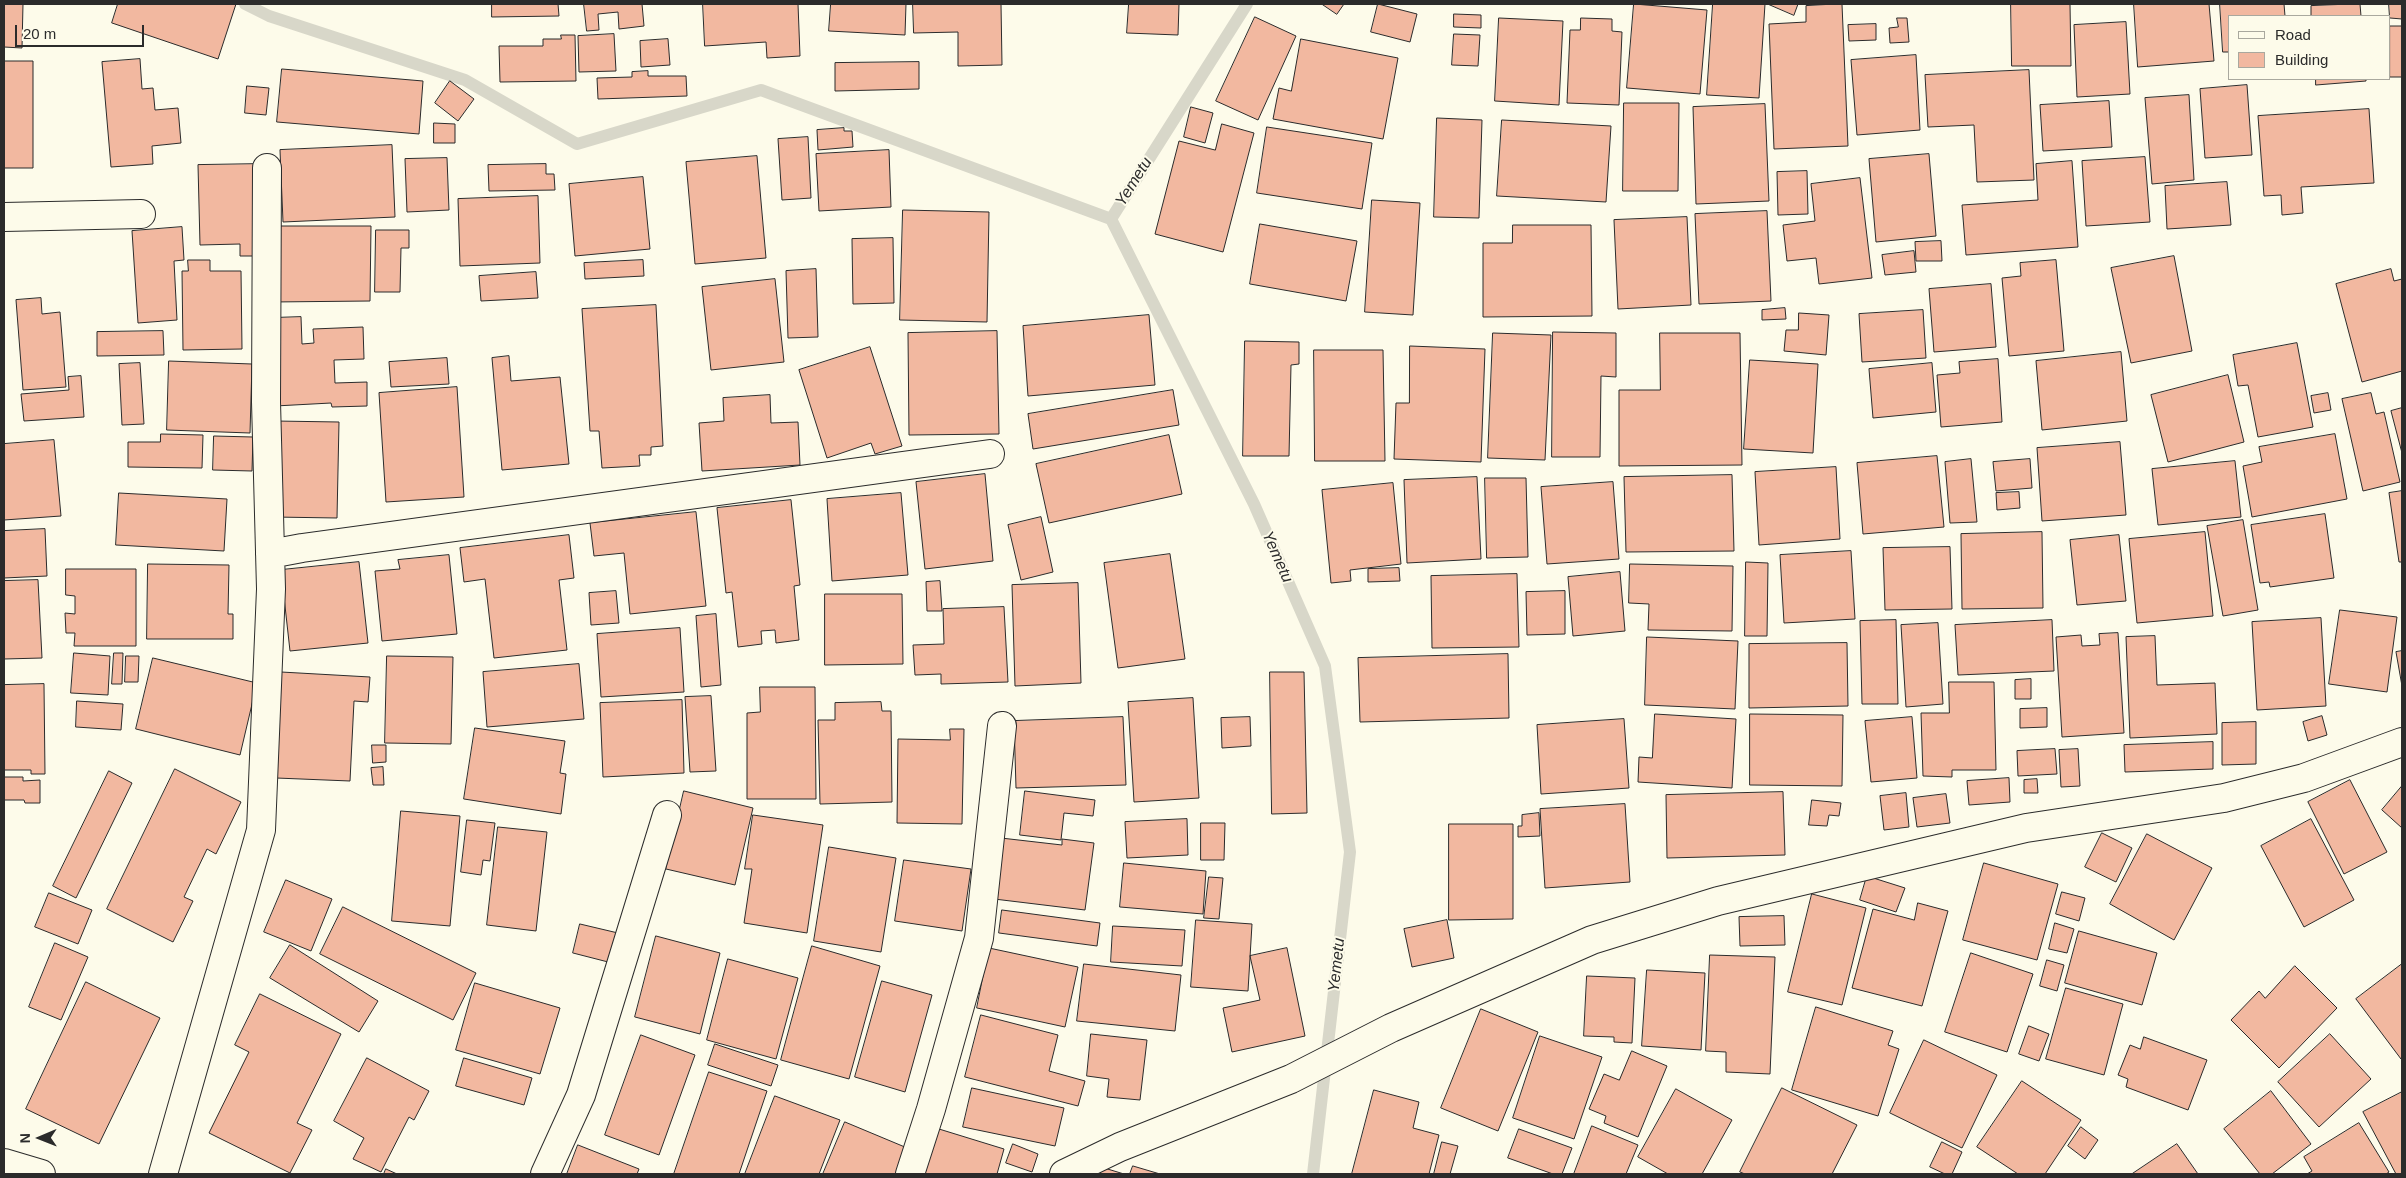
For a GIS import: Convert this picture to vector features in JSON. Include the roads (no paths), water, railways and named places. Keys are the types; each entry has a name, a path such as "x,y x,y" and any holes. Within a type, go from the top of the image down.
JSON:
{"street":[{"path":"162,1174 261,830 271,589 266,402 267,168"},
{"path":"4,217 141,214"},
{"path":"270,554 302,548 990,454"},
{"path":"910,1174 931,1109 979,938 1002,726"},
{"path":"1064,1174 1120,1147 1291,1079 1391,1028 1592,940 1718,901 2026,828 2224,798 2304,778 2402,742"},
{"path":"545,1174 581,1095 667,815"},
{"path":"4,1164 41,1174"}],"waterway":[{"path":"245,4 269,16 465,80 577,144 761,90 1111,219"},
{"name":"Yemetu","path":"1247,4 1111,219 1254,504 1325,666 1350,852 1313,1174"}]}
